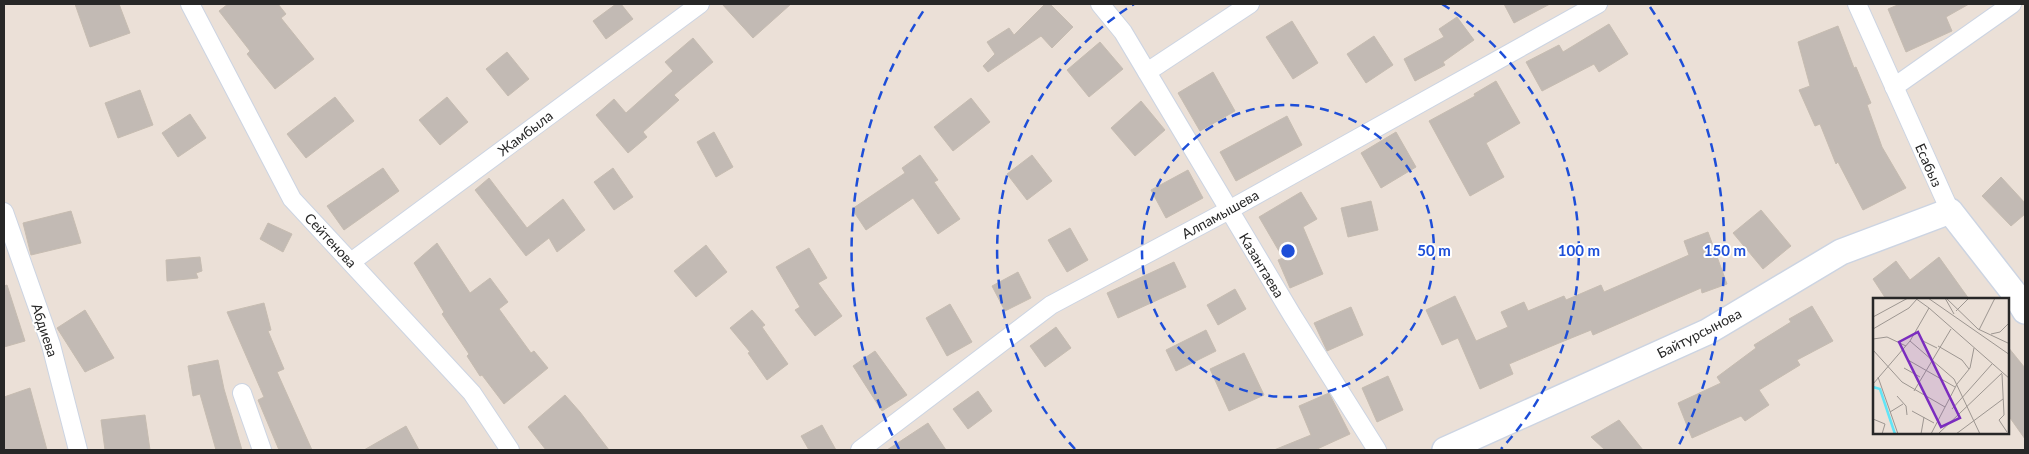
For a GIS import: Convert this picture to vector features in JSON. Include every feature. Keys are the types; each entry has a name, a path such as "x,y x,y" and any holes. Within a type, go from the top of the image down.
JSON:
{"main road":[{"name":"Есабыз","path":"1950,211 2025,311"},
{"name":"Байтурсынова","path":"1445,450 1707,332 1841,252 1950,211"}],"street":[{"name":"Сейтенова","path":"190,4 292,199 472,392 510,450"},
{"name":"Жамбыла","path":"351,262 700,4"},
{"name":"Казантаева","path":"1100,4 1123,32 1376,450"},
{"path":"1146,72 1250,4"},
{"name":"Алпамышева","path":"860,450 1051,305 1229,210 1598,4"},
{"name":"Есабыз","path":"1857,4 1950,211"},
{"path":"1894,87 2012,4"},
{"name":"Абдиева","path":"4,212 51,345 78,450"},
{"path":"242,393 262,450"}],"building":[{"path":"75,4 119,4 130,33 90,47"},
{"path":"228,4 278,4 286,14 281,18 314,59 275,89 247,54 250,51 219,11"},
{"path":"616,4 621,4 633,19 606,39 593,21"},
{"path":"722,4 791,4 753,38"},
{"path":"1045,4 1050,4 1073,27 1052,48 1041,36 988,72 983,66 995,54 987,42 1009,28 1014,35"},
{"path":"1504,4 1550,4 1514,23"},
{"path":"1900,4 1969,4 1946,17 1952,31 1906,52 1888,9"},
{"path":"1457,17 1474,40 1443,62 1445,65 1415,81 1404,59 1444,37 1439,29"},
{"path":"1292,21 1318,63 1293,79 1266,37"},
{"path":"1609,24 1628,54 1599,72 1594,64 1542,91 1526,62 1559,45 1563,52"},
{"path":"1838,26 1854,68 1856,67 1871,103 1867,105 1882,147 1906,188 1863,210 1838,162 1836,164 1820,124 1815,126 1799,90 1810,86 1798,42"},
{"path":"1374,36 1393,65 1366,83 1347,54"},
{"path":"693,38 713,62 674,95 679,100 643,132 647,137 628,153 596,115 614,99 626,113 673,71 665,62"},
{"path":"1100,42 1123,69 1089,97 1067,70"},
{"path":"507,52 529,79 508,96 486,69"},
{"path":"1213,72 1235,111 1200,131 1178,93"},
{"path":"1496,81 1520,123 1486,143 1504,177 1470,196 1429,121 1475,96 1474,94"},
{"path":"140,90 153,125 118,138 105,103"},
{"path":"335,97 354,121 306,158 287,134"},
{"path":"447,97 468,122 440,145 419,120"},
{"path":"971,98 990,122 953,151 934,127"},
{"path":"1141,101 1165,130 1135,156 1111,128"},
{"path":"190,114 206,138 178,157 162,133"},
{"path":"1287,116 1302,145 1236,181 1220,152"},
{"path":"714,132 733,167 716,177 697,142"},
{"path":"1396,132 1416,167 1381,188 1361,153"},
{"path":"920,155 938,180 934,182 960,219 938,234 913,198 866,230 852,209 905,173 902,168"},
{"path":"1032,155 1052,181 1027,200 1007,174"},
{"path":"383,168 399,191 344,230 327,206"},
{"path":"613,168 633,197 614,210 594,182"},
{"path":"1188,170 1203,198 1166,218 1151,190"},
{"path":"2001,177 2025,203 2025,214 2011,226 1982,196"},
{"path":"489,178 527,228 563,199 585,230 557,252 549,238 526,256 475,190"},
{"path":"1301,192 1317,219 1303,227 1323,274 1290,288 1278,260 1283,258 1259,217"},
{"path":"1371,201 1378,230 1348,237 1341,208"},
{"path":"1761,210 1791,246 1763,269 1733,233"},
{"path":"71,211 81,243 31,255 23,223"},
{"path":"268,223 292,234 283,252 260,239"},
{"path":"1070,228 1088,260 1067,272 1048,240"},
{"path":"1708,232 1727,284 1702,293 1701,288 1593,335 1591,330 1509,364 1513,374 1480,389 1458,338 1442,345 1426,310 1455,296 1476,341 1508,327 1501,312 1524,302 1528,311 1564,296 1566,300 1601,285 1604,292 1689,255 1684,241"},
{"path":"437,243 470,293 490,278 508,302 499,309 531,353 534,351 548,368 504,404 482,375 480,376 467,356 469,354 442,314 444,312 414,263"},
{"path":"706,245 727,272 696,297 674,271"},
{"path":"809,248 827,278 818,283 842,316 815,336 795,310 800,307 776,267"},
{"path":"200,257 202,271 196,273 198,278 167,281 166,260"},
{"path":"1939,257 1968,298 1885,298 1873,279 1896,261 1910,280"},
{"path":"1174,262 1186,287 1118,318 1107,293"},
{"path":"1018,272 1031,298 1005,311 992,286"},
{"path":"7,285 25,341 4,347 4,286"},
{"path":"1235,289 1246,309 1218,325 1207,305"},
{"path":"264,303 271,330 268,331 284,369 277,372 312,450 279,450 258,400 264,397 227,312"},
{"path":"950,304 972,342 947,356 926,318"},
{"path":"1812,306 1833,341 1797,360 1800,365 1759,390 1769,405 1745,421 1741,416 1692,438 1678,403 1721,383 1717,377 1756,348 1754,345 1791,322 1789,319"},
{"path":"1351,307 1363,335 1327,351 1314,323"},
{"path":"85,310 114,358 85,372 57,328"},
{"path":"752,310 765,325 762,327 788,364 767,380 748,353 750,352 730,328"},
{"path":"1056,327 1071,348 1045,367 1030,346"},
{"path":"1206,330 1216,351 1176,371 1166,350"},
{"path":"2009,348 2025,368 2025,439 2009,416"},
{"path":"875,351 907,395 882,411 853,366"},
{"path":"1244,353 1264,395 1229,411 1210,369"},
{"path":"218,360 224,389 242,450 216,450 200,394 193,396 188,366"},
{"path":"1388,376 1403,410 1377,422 1362,388"},
{"path":"30,388 47,450 4,450 4,397"},
{"path":"978,391 992,411 968,429 953,409"},
{"path":"1329,393 1350,434 1315,450 1274,450 1311,435 1299,406"},
{"path":"565,395 609,450 546,450 528,427"},
{"path":"145,415 150,450 105,450 101,420"},
{"path":"1619,420 1643,450 1605,450 1591,437"},
{"path":"928,423 946,450 887,450"},
{"path":"822,425 836,450 809,450 801,436"},
{"path":"406,426 419,450 364,450"}]}
